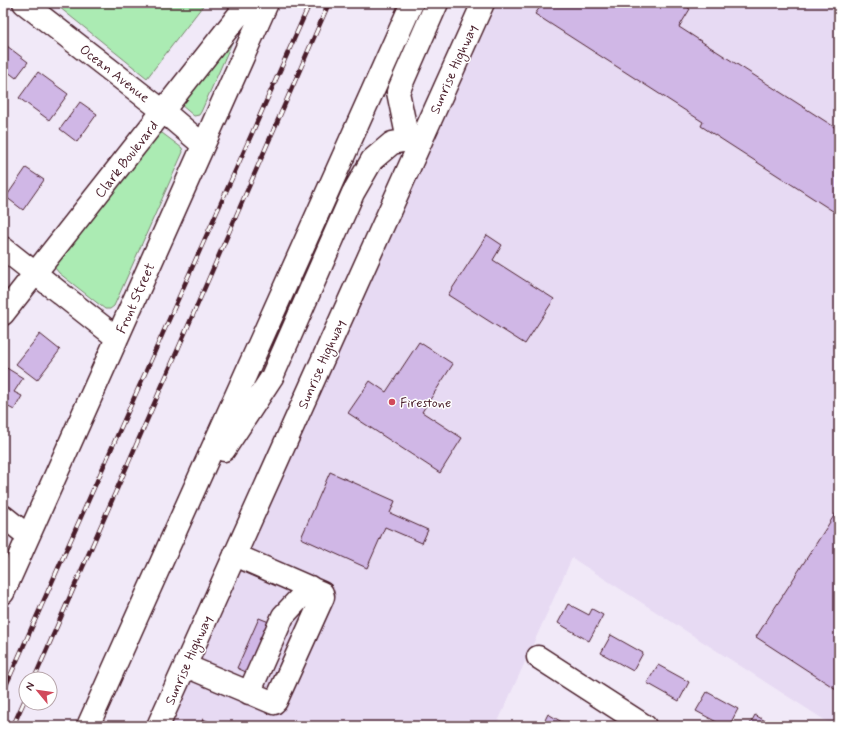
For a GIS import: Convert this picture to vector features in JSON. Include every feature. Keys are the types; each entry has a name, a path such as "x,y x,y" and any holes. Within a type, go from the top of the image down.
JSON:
{"main road":[{"name":"Ocean Avenue","path":"24,3 163,111 203,145"},
{"name":"Clark Boulevard","path":"3,314 248,3"},
{"name":"Front Street","path":"3,593 267,3"},
{"path":"88,726 412,3"},
{"path":"188,504 272,377 353,193 372,160 392,143 414,142 398,92 437,3"},
{"name":"Sunrise Highway","path":"158,726 235,555 414,142 483,3"},
{"path":"3,248 117,338"},
{"path":"3,516 28,536"},
{"path":"186,666 272,703 276,701 323,597 322,593 235,555"},
{"path":"538,657 635,723"}],"shaded area":[{"path":"497,3 839,3 839,726 834,726 572,558 496,726 169,726"}],"green space":[{"path":"54,3 205,3 147,78"},
{"path":"234,38 201,112 199,115 194,116 181,105"},
{"path":"162,133 182,148 183,152 114,306 110,309 105,309 59,273 55,268 55,264 156,134"}],"building":[{"path":"543,3 680,3 690,9 679,27 839,130 839,215 701,126 703,122 535,14"},
{"path":"3,43 28,62 16,78 3,68"},
{"path":"38,72 68,94 49,120 19,98"},
{"path":"80,102 97,114 77,142 60,129"},
{"path":"26,168 44,180 23,210 6,197"},
{"path":"487,235 502,245 493,260 554,299 525,344 448,295"},
{"path":"40,334 60,350 37,380 16,364"},
{"name":"Firestone","path":"419,342 453,364 422,412 462,438 440,473 348,413 370,381 386,392"},
{"path":"5,367 23,378 14,392 22,396 14,410 3,404 3,370"},
{"path":"330,472 395,501 390,513 428,530 422,543 385,527 367,568 301,538"},
{"path":"839,508 839,691 756,637"},
{"path":"568,604 589,615 592,609 603,615 589,641 558,623"},
{"path":"259,618 269,622 246,672 237,668"},
{"path":"611,635 643,653 633,671 601,653"},
{"path":"658,665 689,682 679,701 647,683"},
{"path":"707,692 738,709 729,726 724,726 696,711"},
{"path":"548,714 569,726 542,726"},
{"path":"755,715 774,726 749,726"},
{"path":"203,719 219,726 200,726"}],"railway":[{"path":"3,692 310,3"},
{"path":"37,671 329,3"},
{"path":"13,726 20,711"}],"place":[{"name":"Firestone","path":"392,402"}]}
